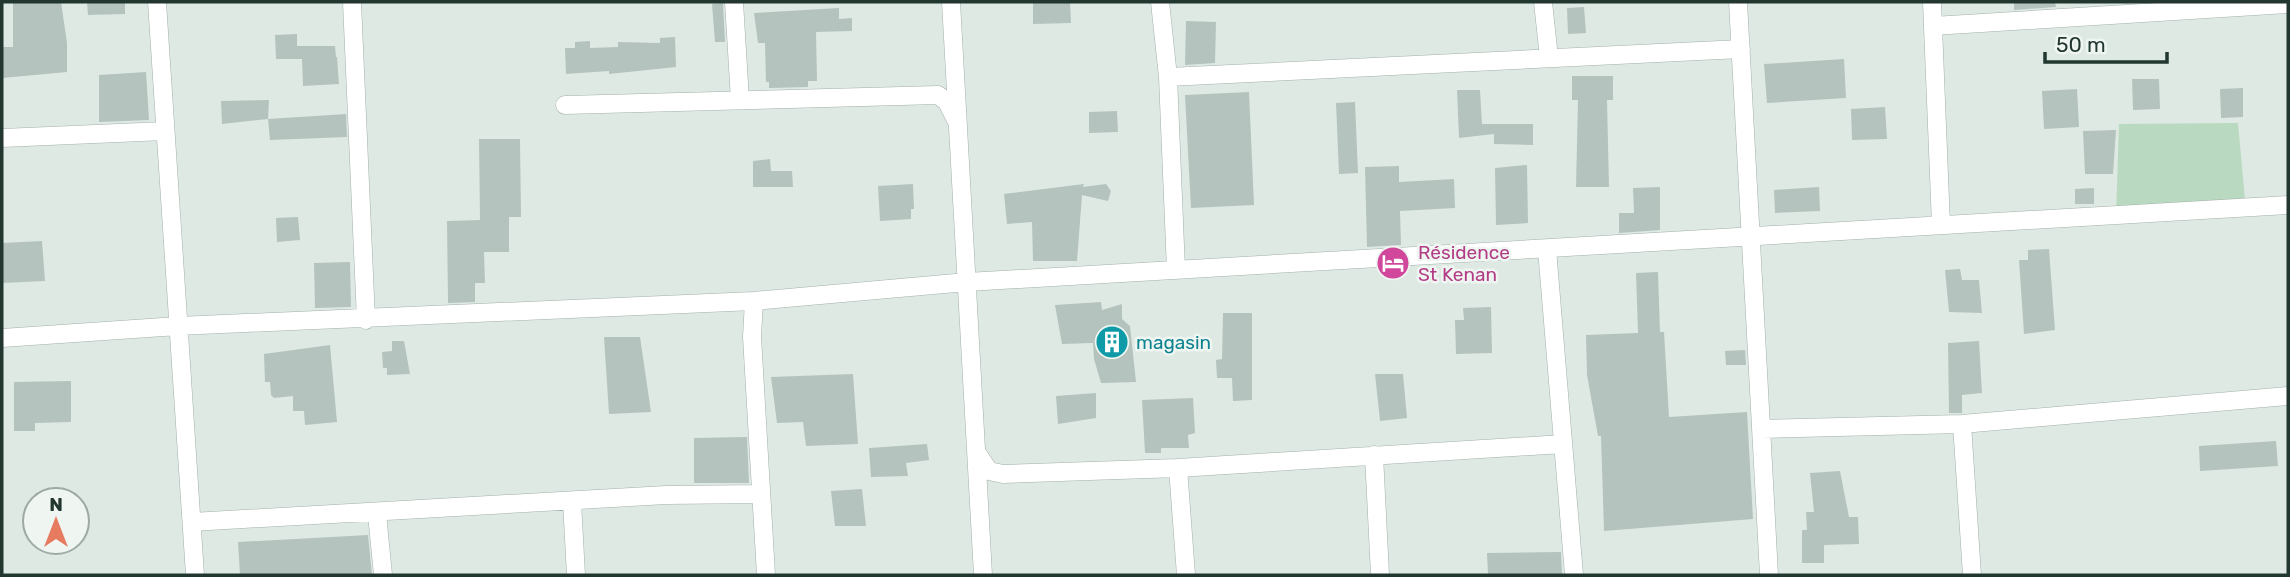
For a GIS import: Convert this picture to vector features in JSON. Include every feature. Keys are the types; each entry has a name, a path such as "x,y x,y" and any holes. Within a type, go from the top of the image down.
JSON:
{"street":[{"path":"157,2 195,575"},
{"path":"352,2 366,320"},
{"path":"734,2 740,100"},
{"path":"951,2 984,575"},
{"path":"1160,2 1168,77 1177,270"},
{"path":"1543,2 1549,58"},
{"path":"1738,2 1769,575"},
{"path":"1932,2 1941,225"},
{"path":"1933,26 2288,4"},
{"path":"1168,77 1741,49"},
{"path":"565,105 938,95 947,102 958,123"},
{"path":"2,138 164,131"},
{"path":"2,338 178,326 754,302 967,282 2288,205"},
{"path":"1547,249 1574,575"},
{"path":"754,302 752,337 766,575"},
{"path":"1762,429 1962,424 2288,396"},
{"path":"1962,424 1972,575"},
{"path":"976,453 989,471 1003,474 1178,468 1563,444"},
{"path":"1374,455 1380,575"},
{"path":"1178,468 1186,575"},
{"path":"192,522 666,495 761,494"},
{"path":"572,502 576,575"},
{"path":"377,513 383,575"}],"green space":[{"path":"2238,123 2246,211 2116,217 2119,124"}],"building":[{"path":"13,2 61,2 67,43 67,72 2,78 2,47 13,47"},
{"path":"87,2 125,2 125,14 88,15"},
{"path":"1033,2 1070,2 1071,23 1033,24"},
{"path":"2014,2 2055,2 2056,7 2014,10"},
{"path":"723,3 725,42 715,42 712,4"},
{"path":"1584,7 1586,33 1568,34 1567,8"},
{"path":"839,8 839,19 852,18 852,31 816,32 817,81 808,81 808,87 769,88 769,82 766,82 765,43 758,43 754,13"},
{"path":"1186,21 1216,22 1215,63 1185,65"},
{"path":"297,34 297,46 335,46 336,57 320,58 337,57 339,84 303,86 302,59 276,59 275,35"},
{"path":"675,37 676,67 609,74 609,71 566,74 565,48 575,48 575,42 590,41 590,48 618,47 618,42 660,43 660,38"},
{"path":"1844,59 1846,98 1767,103 1764,64"},
{"path":"146,72 149,120 99,122 99,75"},
{"path":"1572,76 1613,76 1613,100 1607,100 1609,187 1576,187 1578,100 1572,100"},
{"path":"2132,79 2159,79 2160,109 2133,110"},
{"path":"2243,88 2243,117 2221,118 2220,89"},
{"path":"2077,89 2079,127 2044,129 2042,91"},
{"path":"1457,90 1480,90 1482,124 1533,124 1533,145 1494,144 1494,134 1459,138"},
{"path":"1249,92 1254,205 1191,208 1185,95"},
{"path":"269,100 268,119 222,124 221,101"},
{"path":"1355,102 1358,173 1339,174 1336,103"},
{"path":"1885,107 1887,139 1852,140 1851,109"},
{"path":"1117,111 1118,132 1089,133 1089,112"},
{"path":"346,114 347,137 270,140 268,119"},
{"path":"2116,130 2113,174 2085,174 2083,131"},
{"path":"479,139 520,139 521,217 509,217 509,252 484,252 485,283 475,283 475,302 448,303 447,221 480,220"},
{"path":"770,159 771,171 792,171 793,187 753,187 753,161"},
{"path":"1527,165 1528,223 1496,225 1495,168"},
{"path":"1399,166 1399,182 1454,179 1455,208 1400,211 1401,245 1367,247 1365,167"},
{"path":"913,184 914,209 911,209 911,219 880,221 878,186"},
{"path":"1084,184 1083,187 1106,184 1111,191 1108,201 1082,195 1077,261 1033,261 1032,222 1007,224 1004,194"},
{"path":"1660,187 1660,230 1619,233 1619,213 1634,213 1633,188"},
{"path":"1819,187 1820,211 1775,213 1774,190"},
{"path":"2094,188 2094,204 2075,204 2075,189"},
{"path":"298,217 300,240 277,242 276,218"},
{"path":"42,241 45,281 2,283 2,243"},
{"path":"2049,249 2055,330 2024,334 2019,260 2028,260 2028,250"},
{"path":"350,262 351,307 315,308 314,263"},
{"path":"1960,269 1962,280 1979,280 1982,313 1949,312 1945,270"},
{"path":"1658,272 1660,332 1664,332 1669,417 1747,412 1753,519 1604,531 1601,436 1598,436 1587,375 1586,335 1638,333 1636,273"},
{"name":"magasin","path":"1101,302 1102,310 1122,304 1122,319 1130,326 1136,382 1101,383 1094,359 1093,343 1062,344 1055,305"},
{"path":"1491,307 1492,353 1456,354 1455,320 1464,320 1463,308"},
{"path":"1223,313 1252,313 1252,400 1233,401 1232,378 1217,378 1216,360 1222,359"},
{"path":"604,337 640,337 651,412 609,414"},
{"path":"392,341 404,341 410,374 387,375 387,368 383,368 382,352 392,351"},
{"path":"1979,341 1982,393 1962,395 1962,413 1949,413 1948,343"},
{"path":"330,345 337,422 305,425 304,411 293,411 293,396 274,398 271,395 270,382 265,382 264,354"},
{"path":"1745,350 1746,365 1726,365 1725,351"},
{"path":"853,374 858,444 806,446 803,422 777,423 771,377"},
{"path":"1375,374 1403,374 1407,418 1380,421"},
{"path":"71,381 71,422 35,423 35,431 14,431 14,382"},
{"path":"1096,393 1096,418 1058,424 1056,396"},
{"path":"1193,398 1195,433 1188,435 1189,448 1161,448 1161,453 1145,453 1142,400"},
{"path":"747,437 749,483 694,483 694,438"},
{"path":"2276,441 2278,466 2200,471 2199,446"},
{"path":"927,444 929,460 906,463 908,476 871,477 869,448"},
{"path":"1840,471 1849,517 1858,517 1859,544 1824,545 1824,563 1802,563 1802,530 1807,530 1806,512 1814,512 1810,473"},
{"path":"862,489 866,526 835,526 831,491"},
{"path":"368,535 372,575 240,575 238,542"},
{"path":"1561,552 1562,575 1488,575 1487,553"}],"place":[{"name":"Résidence St Kenan","path":"1393,263"},
{"name":"magasin","path":"1112,342"}]}
